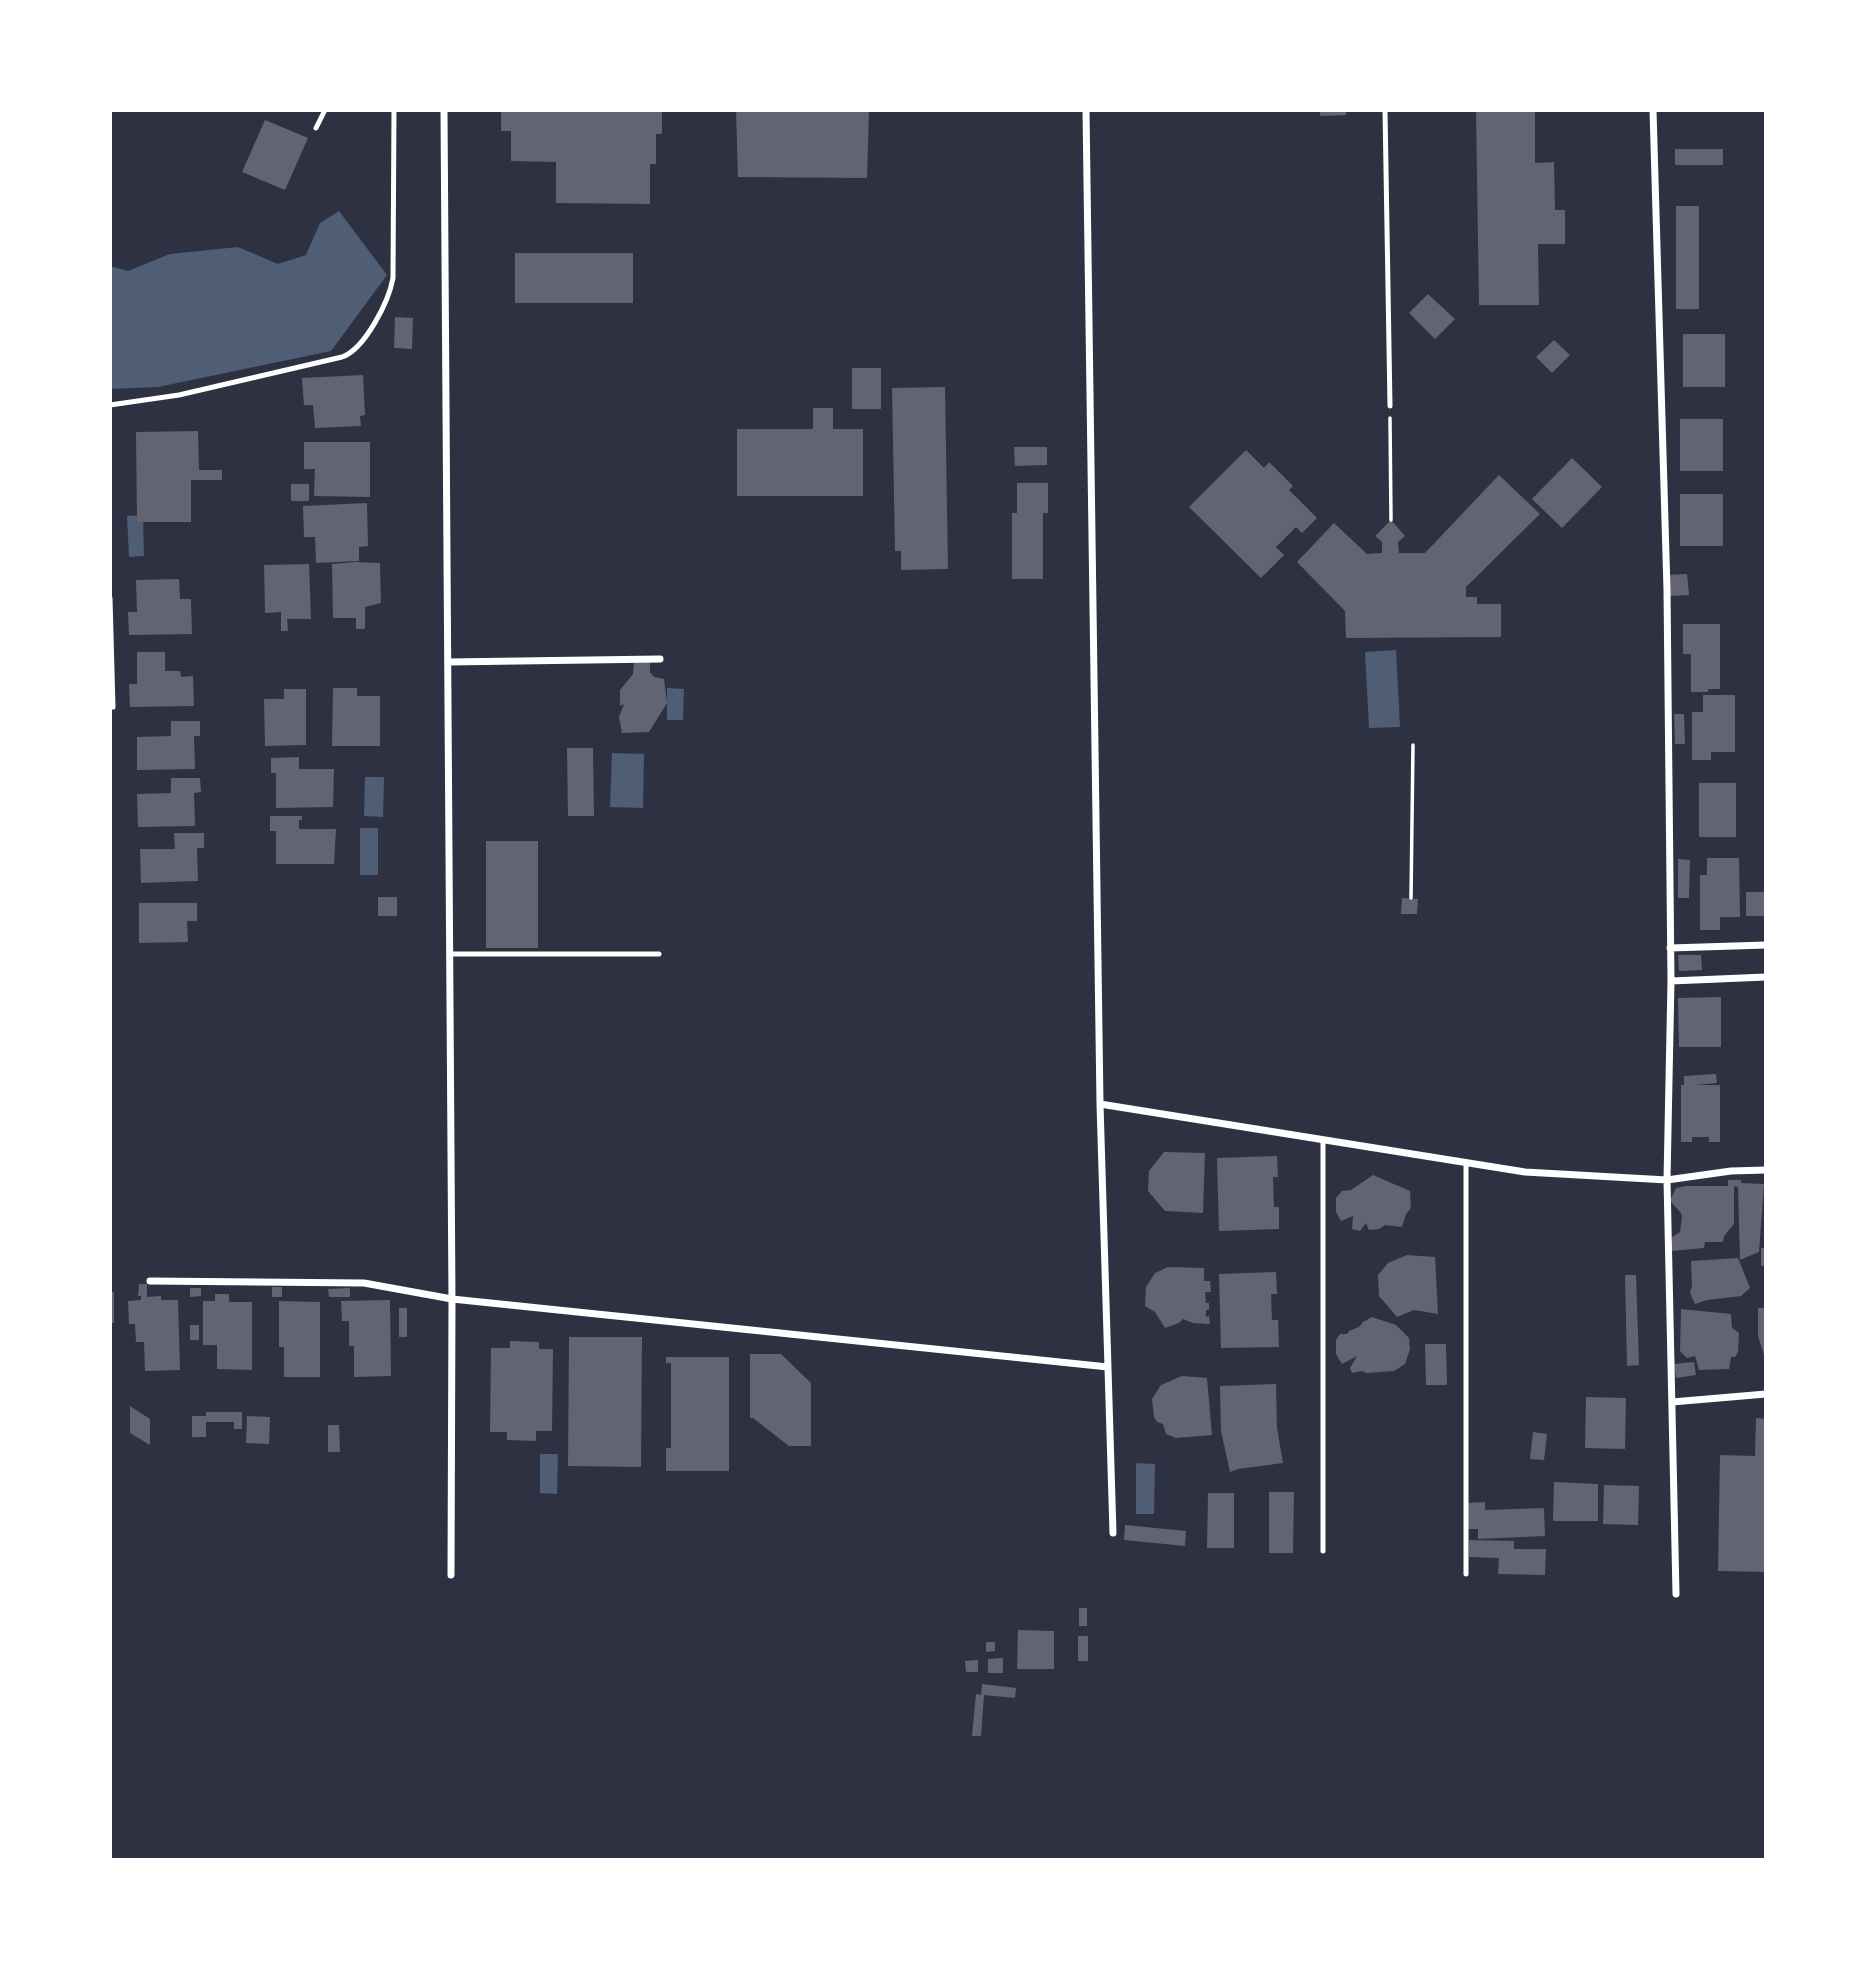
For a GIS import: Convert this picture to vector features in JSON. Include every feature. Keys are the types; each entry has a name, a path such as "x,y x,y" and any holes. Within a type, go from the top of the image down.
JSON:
{"street":[{"path":"444,110 452,1299 451,1575"},
{"path":"1086,110 1100,1104 1113,1533"},
{"path":"1653,110 1667,590 1671,981 1667,1180 1676,1594"},
{"path":"448,662 660,659"},
{"path":"1670,948 1766,944"},
{"path":"1671,981 1766,976"},
{"path":"1100,1104 1525,1172 1667,1180 1731,1171 1766,1170"},
{"path":"150,1280 364,1283 452,1299 1108,1367"},
{"path":"1672,1402 1766,1394"}],"lane":[{"path":"316,128 325,110"},
{"path":"110,405 178,396 342,357 357,348 387,303 393,278 394,110"},
{"path":"1385,110 1390,406"},
{"path":"110,598 113,707 110,707"},
{"path":"450,954 659,954"},
{"path":"1323,1551 1324,1140"},
{"path":"1466,1163 1466,1574"}],"path":[{"path":"1390,406 1391,520"},
{"path":"1411,898 1413,745"}],"water":[{"path":"339,211 387,275 331,351 158,387 110,389 110,266 128,271 170,254 238,247 278,264 306,255 320,223"},
{"path":"143,515 144,556 129,557 127,516"},
{"path":"1396,650 1400,727 1369,728 1365,652"},
{"path":"667,688 684,689 683,720 667,720"},
{"path":"612,753 644,754 643,808 610,807"},
{"path":"365,777 384,777 383,817 364,816"},
{"path":"360,828 378,828 378,875 360,875"},
{"path":"540,1454 558,1454 557,1494 540,1493"},
{"path":"1136,1463 1155,1464 1154,1514 1136,1514"}],"building":[{"path":"501,110 662,110 662,134 656,134 656,164 650,164 650,204 556,203 556,162 511,161 511,131 501,131"},
{"path":"736,110 869,110 867,178 738,177"},
{"path":"1320,110 1346,110 1346,115 1320,116"},
{"path":"1476,110 1535,110 1535,163 1554,162 1555,210 1565,210 1565,244 1538,244 1539,305 1479,305"},
{"path":"265,120 308,138 285,190 242,172"},
{"path":"1675,149 1723,149 1723,165 1675,165"},
{"path":"1676,206 1699,206 1699,309 1676,309"},
{"path":"515,253 633,253 633,303 515,303"},
{"path":"1428,294 1455,319 1435,339 1409,313"},
{"path":"395,317 413,318 412,349 394,348"},
{"path":"1683,334 1725,334 1725,387 1683,387"},
{"path":"1554,340 1570,355 1552,373 1536,357"},
{"path":"852,368 881,368 881,409 852,409"},
{"path":"363,375 365,415 360,416 361,426 315,428 313,405 304,405 302,378"},
{"path":"945,387 948,569 901,570 901,551 895,551 892,388"},
{"path":"813,408 833,408 833,429 863,429 863,496 737,496 737,429 813,429"},
{"path":"1680,419 1723,419 1723,471 1680,471"},
{"path":"198,431 199,470 222,470 222,480 191,480 191,522 137,522 136,432"},
{"path":"304,442 370,442 370,497 314,496 315,469 304,469"},
{"path":"1014,447 1047,447 1047,465 1015,466"},
{"path":"1246,450 1264,468 1269,462 1293,486 1289,490 1317,518 1302,533 1296,527 1276,547 1284,555 1261,578 1189,507"},
{"path":"1572,458 1602,487 1562,528 1532,499"},
{"path":"1499,475 1540,514 1466,587 1466,597 1477,597 1477,604 1501,604 1501,637 1346,638 1345,611 1297,562 1334,523 1367,554 1382,553 1382,542 1375,536 1391,520 1405,536 1398,542 1399,553 1425,553"},
{"path":"1017,483 1048,483 1048,513 1043,513 1043,579 1012,579 1012,513 1017,513"},
{"path":"291,484 309,484 309,501 291,501"},
{"path":"1680,494 1723,494 1723,546 1680,546"},
{"path":"367,503 368,546 359,547 359,561 316,563 315,537 304,537 303,506"},
{"path":"380,563 381,603 365,607 365,629 356,629 356,618 333,618 332,564"},
{"path":"309,564 311,619 287,619 288,631 281,631 281,612 265,613 264,565"},
{"path":"1687,574 1689,595 1669,596 1667,575"},
{"path":"179,579 180,599 191,599 192,634 129,635 128,612 137,612 136,580"},
{"path":"1683,624 1720,624 1720,689 1691,692 1691,654 1683,654"},
{"path":"137,652 165,652 165,671 180,671 181,677 193,676 194,706 130,707 129,684 137,684"},
{"path":"634,662 650,662 650,672 654,677 664,679 667,703 649,732 622,733 619,717 624,704 620,706 620,690 633,674"},
{"path":"333,688 357,688 357,696 380,696 380,746 332,746"},
{"path":"284,689 306,689 306,745 265,746 264,699 284,699"},
{"path":"1703,695 1735,695 1735,752 1711,752 1711,760 1692,760 1692,712 1703,712"},
{"path":"1674,714 1684,714 1685,744 1675,744"},
{"path":"171,721 200,721 200,736 194,736 195,769 137,770 137,737 171,736"},
{"path":"567,748 593,748 594,816 568,816"},
{"path":"299,757 299,769 334,769 333,807 276,808 276,773 271,773 271,758"},
{"path":"171,778 200,778 201,792 194,793 195,826 138,827 137,794 171,793"},
{"path":"1699,783 1736,783 1736,837 1699,837"},
{"path":"270,816 302,816 299,829 336,829 334,864 276,864 276,831 270,831"},
{"path":"174,833 204,833 204,848 197,848 198,881 141,883 140,849 175,849"},
{"path":"486,841 538,841 538,948 486,948"},
{"path":"1707,858 1739,858 1740,917 1720,917 1720,930 1700,930 1700,875 1707,875"},
{"path":"1678,859 1690,860 1689,898 1678,898"},
{"path":"1746,892 1766,892 1766,916 1746,916"},
{"path":"378,897 397,897 397,916 378,916"},
{"path":"1402,898 1418,899 1417,914 1401,914"},
{"path":"139,903 197,903 197,921 187,921 188,942 139,943"},
{"path":"1678,955 1701,955 1702,970 1679,971"},
{"path":"1721,997 1721,1047 1679,1047 1678,998"},
{"path":"1716,1074 1717,1083 1695,1085 1720,1085 1720,1142 1709,1142 1709,1137 1692,1137 1692,1142 1681,1142 1681,1085 1684,1085 1684,1076"},
{"path":"1164,1152 1205,1153 1203,1213 1165,1211 1148,1191 1149,1171"},
{"path":"1277,1156 1278,1177 1273,1177 1274,1207 1279,1207 1279,1229 1219,1231 1217,1158"},
{"path":"1373,1175 1410,1191 1411,1208 1402,1227 1385,1225 1369,1230 1366,1223 1360,1231 1352,1229 1353,1216 1341,1221 1336,1212 1336,1198 1342,1191 1351,1190"},
{"path":"1728,1180 1764,1184 1759,1252 1740,1260 1738,1187 1734,1186 1734,1224 1724,1236 1723,1242 1705,1242 1704,1248 1672,1251 1672,1237 1680,1232 1682,1217 1670,1201 1676,1188 1728,1186"},
{"path":"1761,1248 1766,1248 1766,1266 1761,1266"},
{"path":"1407,1255 1435,1257 1438,1314 1414,1310 1397,1317 1379,1296 1378,1275 1388,1263"},
{"path":"1738,1258 1750,1288 1741,1296 1695,1304 1690,1293 1691,1261"},
{"path":"1168,1267 1204,1268 1204,1281 1210,1281 1211,1292 1205,1292 1206,1303 1209,1303 1206,1317 1209,1316 1210,1324 1193,1323 1183,1319 1165,1328 1155,1312 1145,1306 1146,1287 1155,1273"},
{"path":"1276,1272 1277,1294 1271,1294 1272,1320 1278,1320 1279,1347 1221,1348 1219,1274"},
{"path":"1625,1275 1636,1275 1639,1365 1627,1366"},
{"path":"139,1284 147,1284 147,1297 161,1296 161,1300 178,1300 180,1370 145,1371 144,1342 136,1342 135,1324 129,1324 128,1301 141,1300 141,1296 138,1296"},
{"path":"272,1287 282,1287 282,1297 272,1297"},
{"path":"190,1288 201,1288 201,1296 190,1297"},
{"path":"350,1288 350,1297 329,1297 328,1289"},
{"path":"110,1292 114,1292 114,1323 110,1323"},
{"path":"215,1294 229,1294 229,1302 252,1302 252,1370 217,1369 217,1345 203,1345 203,1301 215,1301"},
{"path":"390,1300 391,1376 354,1377 354,1346 349,1346 349,1321 342,1321 341,1301"},
{"path":"279,1301 320,1302 320,1377 284,1377 284,1347 279,1347"},
{"path":"399,1308 407,1308 407,1337 399,1337"},
{"path":"1758,1308 1766,1308 1765,1358 1758,1336"},
{"path":"1681,1309 1731,1314 1732,1328 1739,1333 1738,1352 1735,1357 1731,1357 1729,1369 1699,1370 1695,1356 1687,1358 1680,1351"},
{"path":"1372,1317 1396,1325 1409,1338 1410,1349 1405,1364 1394,1371 1352,1373 1350,1368 1357,1356 1342,1364 1336,1354 1336,1340 1340,1334 1347,1334"},
{"path":"190,1325 199,1325 199,1340 190,1340"},
{"path":"569,1337 642,1337 641,1467 568,1466"},
{"path":"510,1341 539,1342 539,1349 553,1349 552,1431 536,1431 536,1441 507,1440 507,1432 490,1432 491,1348 510,1348"},
{"path":"1425,1344 1446,1344 1447,1385 1426,1385"},
{"path":"750,1354 781,1354 811,1383 811,1446 789,1446 750,1418"},
{"path":"666,1357 729,1357 729,1471 666,1471 666,1448 671,1448 671,1363 666,1363"},
{"path":"1694,1362 1696,1375 1676,1378 1674,1364"},
{"path":"1182,1376 1207,1378 1212,1435 1176,1438 1166,1434 1163,1424 1157,1422 1154,1417 1152,1399 1161,1385"},
{"path":"1276,1384 1277,1428 1283,1463 1230,1472 1221,1431 1220,1386"},
{"path":"1586,1397 1626,1398 1625,1449 1585,1448"},
{"path":"130,1406 150,1419 150,1445 130,1433"},
{"path":"206,1412 242,1412 242,1429 234,1429 234,1422 206,1422 206,1437 192,1437 192,1416 206,1416"},
{"path":"247,1416 270,1417 269,1444 246,1443"},
{"path":"1756,1418 1766,1419 1766,1572 1718,1571 1720,1455 1755,1456"},
{"path":"328,1425 339,1425 340,1452 328,1452"},
{"path":"1533,1432 1547,1434 1544,1460 1530,1459"},
{"path":"1554,1482 1598,1484 1598,1521 1553,1521"},
{"path":"1604,1485 1639,1486 1638,1525 1603,1524"},
{"path":"1269,1492 1294,1492 1293,1553 1269,1553"},
{"path":"1208,1493 1234,1493 1234,1548 1207,1548"},
{"path":"1485,1502 1485,1510 1544,1508 1545,1536 1478,1539 1478,1529 1467,1529 1466,1503"},
{"path":"1125,1525 1186,1531 1185,1546 1124,1540"},
{"path":"1469,1540 1514,1541 1514,1549 1546,1549 1545,1575 1498,1574 1499,1558 1469,1557"},
{"path":"1079,1608 1087,1608 1087,1626 1079,1626"},
{"path":"1018,1630 1054,1631 1054,1669 1017,1669"},
{"path":"1078,1636 1088,1636 1088,1661 1078,1661"},
{"path":"986,1642 995,1642 995,1651 986,1652"},
{"path":"1003,1658 1003,1673 988,1673 988,1659"},
{"path":"978,1660 978,1672 966,1672 965,1661"},
{"path":"982,1684 1016,1688 1015,1698 984,1695 981,1736 972,1736 976,1694 981,1695"}]}
